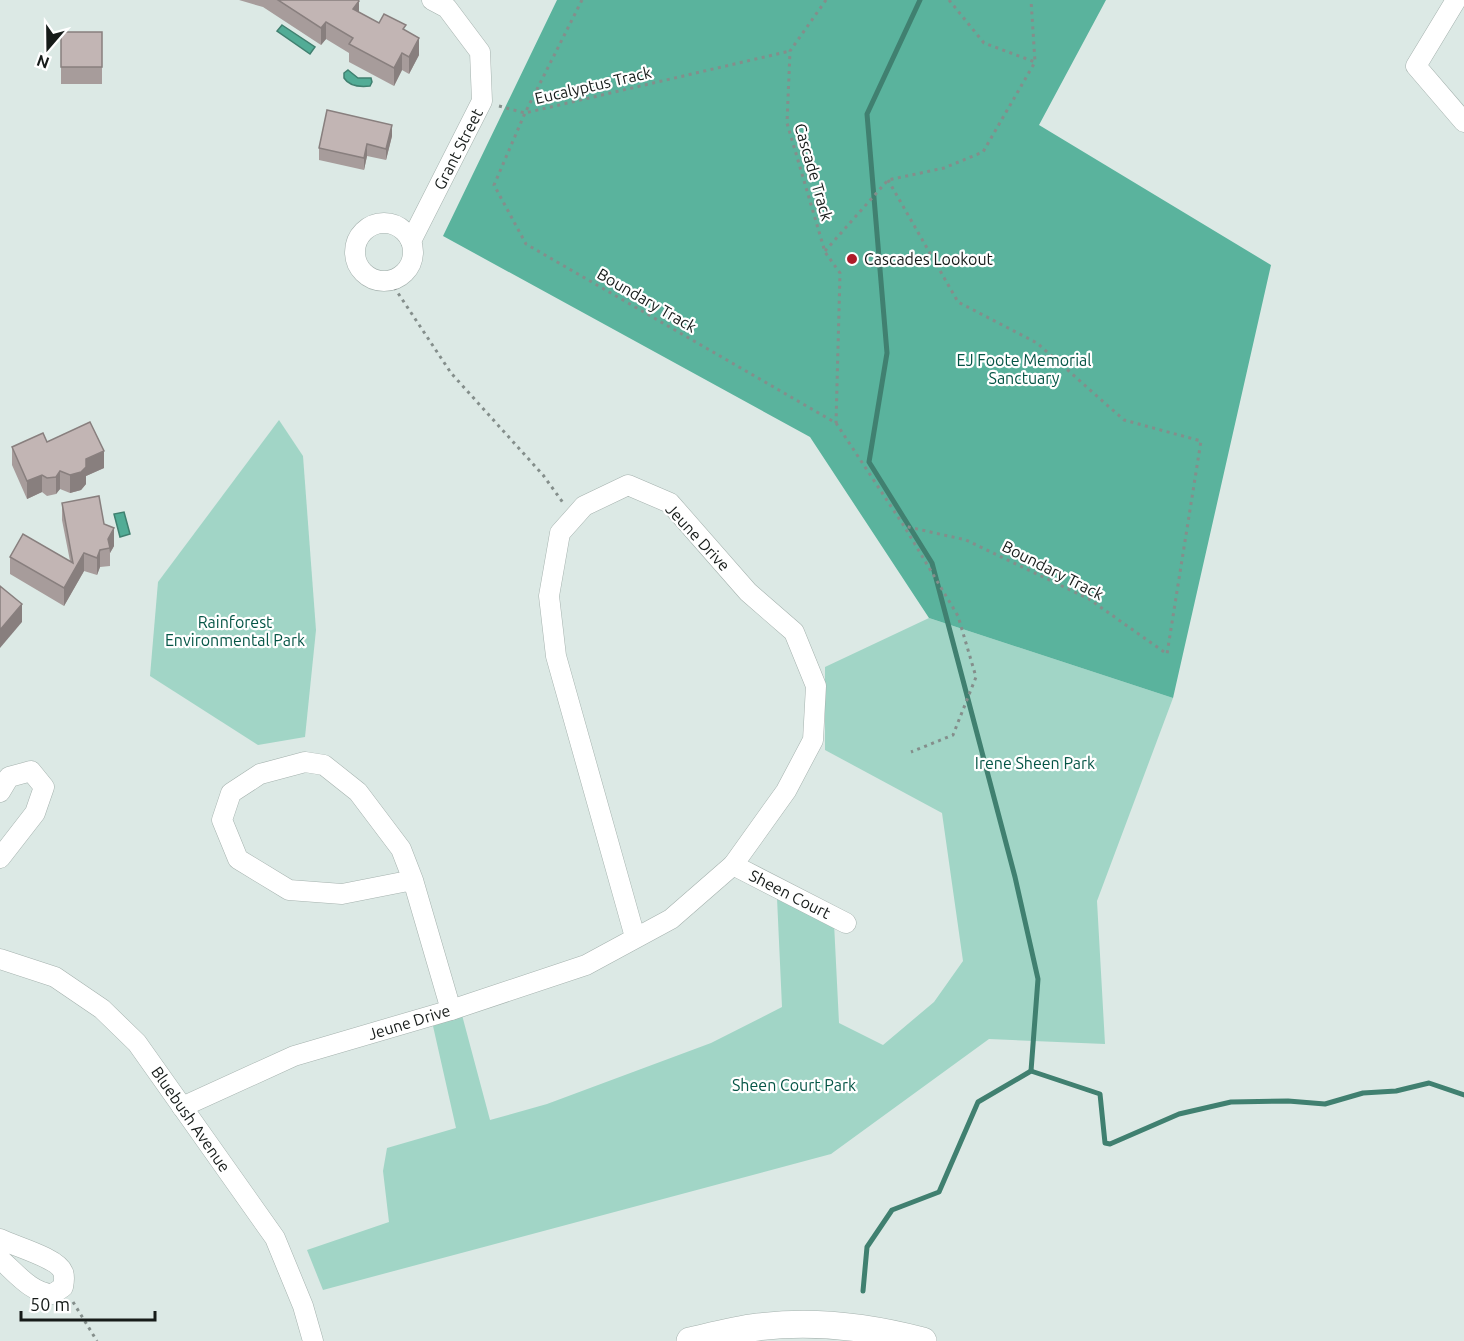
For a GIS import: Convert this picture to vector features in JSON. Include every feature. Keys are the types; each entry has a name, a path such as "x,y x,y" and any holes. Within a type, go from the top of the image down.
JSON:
{"street":[{"name":"Grant Street","path":"390,281 405,273 410,266 414,249 411,241 482,101 480,52 447,8 432,0"},
{"path":"1456,0 1416,66 1464,122"},
{"path":"390,281 380,281 362,272 355,253 361,234 378,224 388,223 398,226 411,241"},
{"name":"Jeune Drive","path":"182,1107 294,1056 451,1010 586,965 671,919 733,865 786,791 813,740 816,686 794,632 748,592 669,503 628,485 584,506 560,533 549,596 556,656 635,937"},
{"path":"413,880 342,894 289,890 238,859 222,820 231,793 260,774 305,762 324,765 358,792 401,849 413,880 451,1010"},
{"path":"0,792 9,777 31,771 44,787 35,813 0,858"},
{"name":"Sheen Court","path":"733,865 846,923"},
{"name":"Bluebush Avenue","path":"0,959 55,977 102,1009 137,1043 274,1238 303,1306 313,1341"},
{"path":"0,1239 48,1260 62,1270 64,1280 62,1289 50,1294 33,1287 0,1259"},
{"path":"33,1287 48,1260"},
{"path":"690,1341 758,1327 809,1325 863,1330 923,1341"}],"path":[{"name":"Eucalyptus Track","path":"525,113 582,0"},
{"path":"790,51 826,0"},
{"path":"949,0 984,43 1035,63"},
{"path":"888,180 944,168 983,152 1035,63 1031,0"},
{"name":"Eucalyptus Track","path":"525,113 790,51"},
{"name":"Cascade Track","path":"790,51 787,123 825,252 840,273 836,423"},
{"path":"482,101 525,113"},
{"name":"Boundary Track","path":"525,113 494,185 526,244 836,423 904,526 966,540 1089,598 1167,654 1201,441 1124,420 1037,343 958,302 888,180"},
{"name":"Cascade Track","path":"825,252 888,180"},
{"path":"390,281 451,373 543,475 573,517"},
{"path":"904,526 957,616 976,677 953,735 911,752"}],"green space":[{"name":"EJ Foote Memorial Sanctuary","path":"557,0 1106,0 1039,125 1271,265 1173,698 929,618 810,437 443,236"},
{"name":"Rainforest Environmental Park","path":"279,420 303,456 316,630 305,737 258,745 150,676 158,582"},
{"path":"929,618 1173,698 1097,901 1105,1044 989,1039 831,1154 323,1290 307,1250 389,1222 383,1171 387,1148 456,1128 433,1026 462,1015 490,1120 547,1104 711,1043 782,1007 777,898 834,923 839,1023 883,1045 934,1002 963,961 942,813 825,750 825,667"}],"shaded area":[{"path":"282,25 315,47 310,54 277,31"},
{"path":"348,70 358,78 371,78 370,86 349,83 344,78 344,73"},
{"path":"124,512 130,534 120,537 114,514"}],"building":[{"path":"278,0 358,0 353,9 379,23 384,14 406,25 403,29 419,38 409,57 402,53 394,68 349,44 353,38 326,22 321,28"},
{"path":"61,32 102,32 102,67 61,67"},
{"path":"327,110 392,125 386,149 367,144 364,158 319,148"},
{"path":"90,422 104,451 86,459 86,467 81,472 70,475 60,471 56,477 47,478 42,475 27,481 12,447 43,433 47,442"},
{"path":"99,496 104,524 114,528 108,539 110,548 100,550 97,558 84,553 64,588 10,557 23,534 73,563 62,503"},
{"path":"0,586 22,604 0,630"}],"waterway":[{"path":"920,0 867,114 887,353 869,462 932,563 1015,877 1038,979 1031,1071"},
{"path":"863,1291 867,1247 892,1210 939,1192 978,1102 1031,1071 1100,1094 1105,1143 1110,1144 1179,1114 1231,1102 1288,1101 1325,1104 1363,1093 1396,1091 1429,1083 1464,1095"}],"place":[{"name":"Cascades Lookout","path":"852,259"}],"park label":[{"name":"Irene Sheen Park","path":"1035,763"},
{"name":"Sheen Court Park","path":"794,1085"}]}
